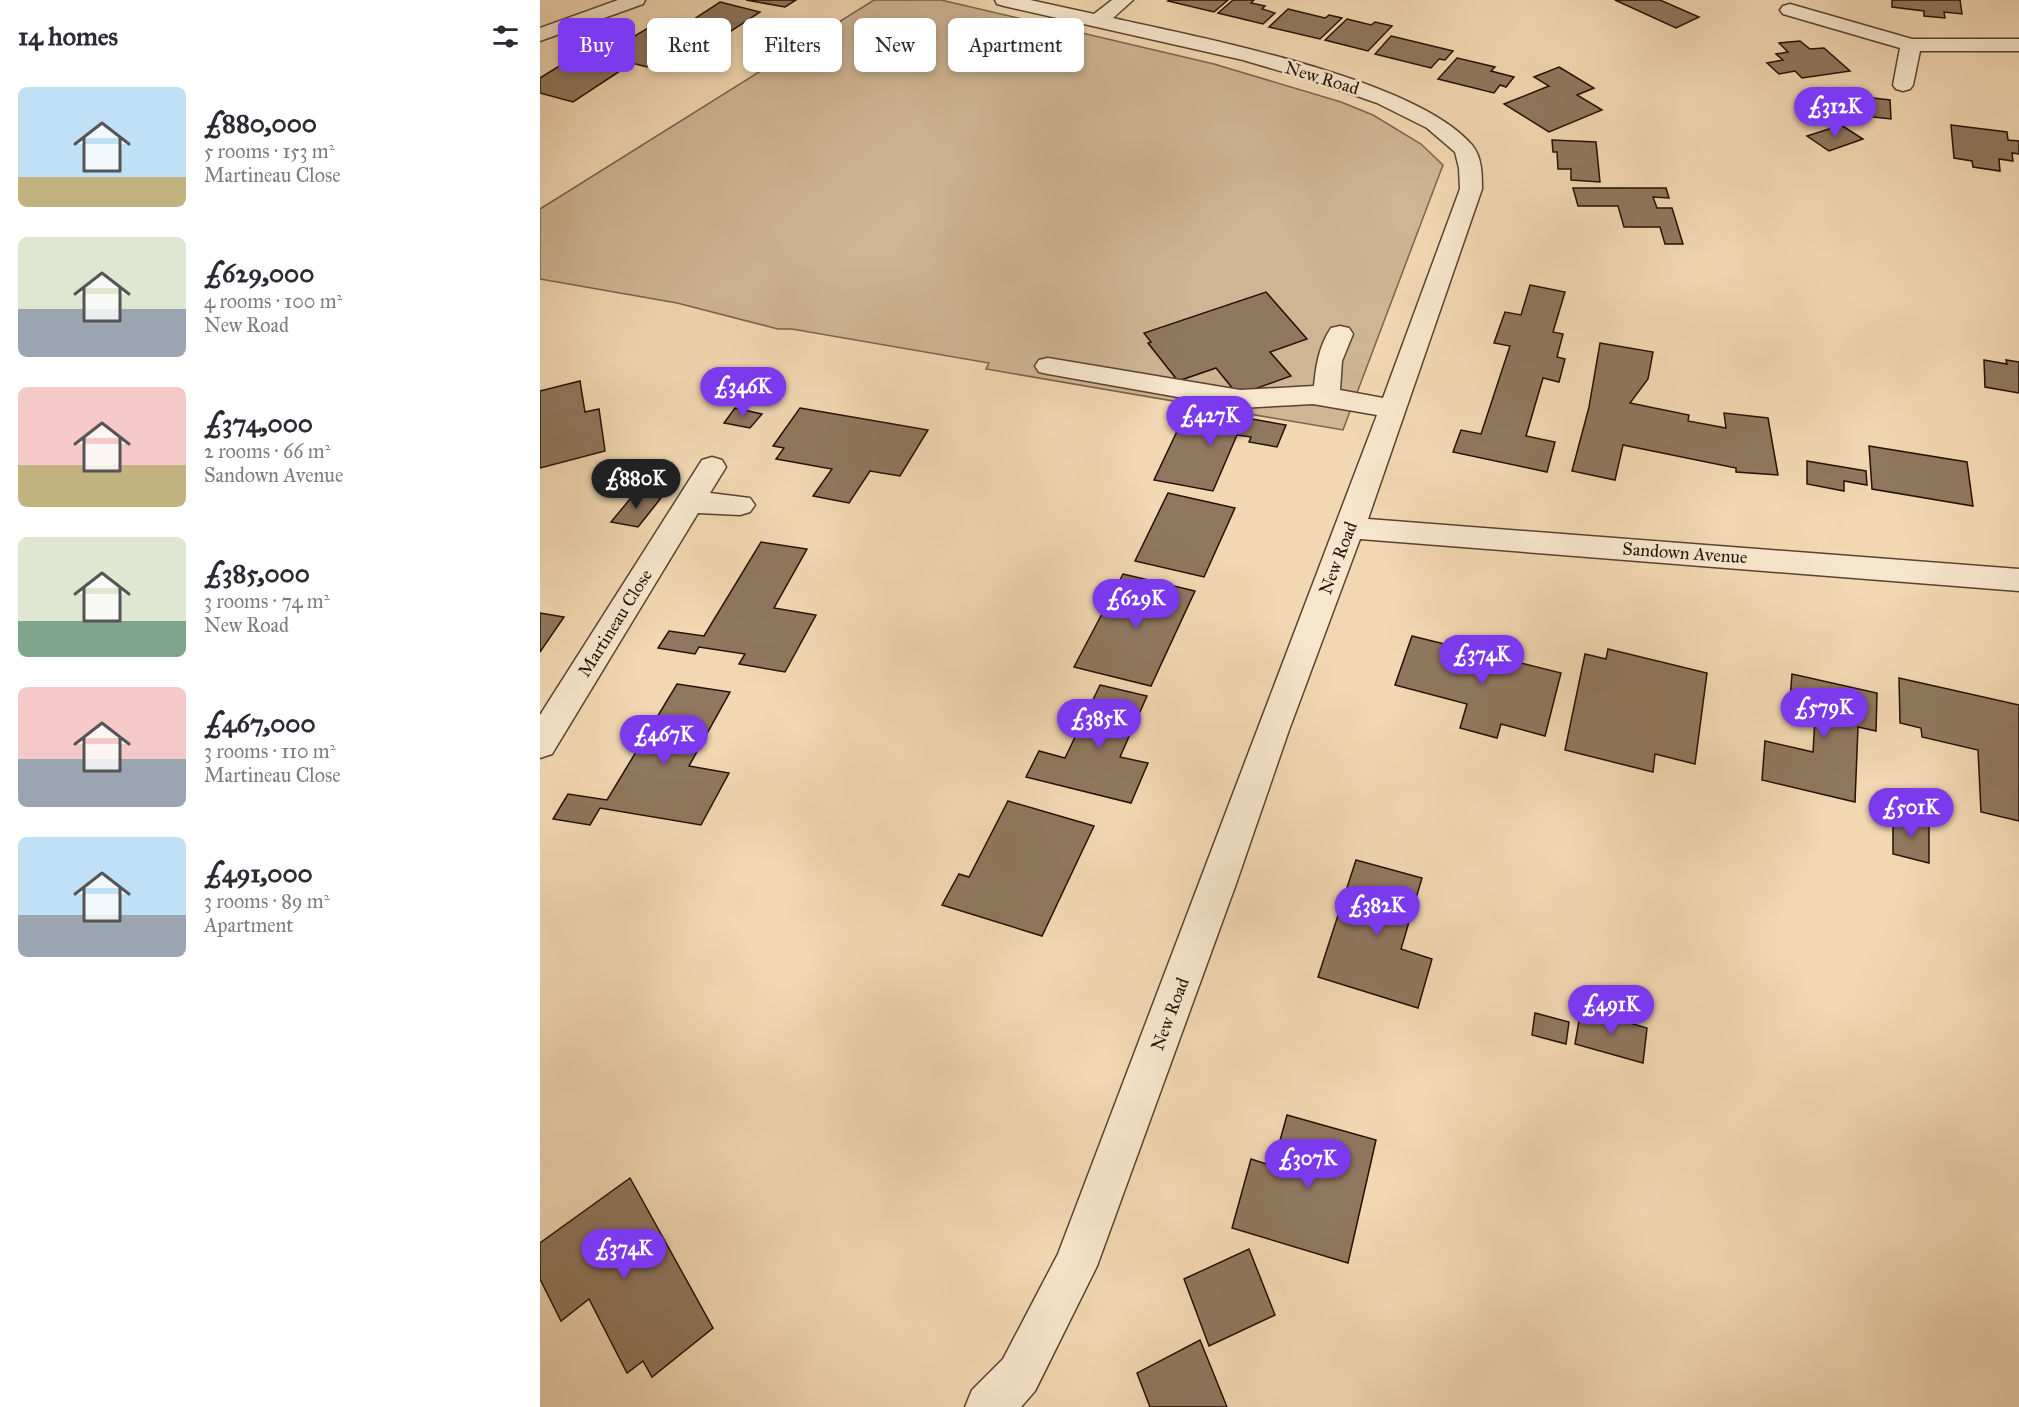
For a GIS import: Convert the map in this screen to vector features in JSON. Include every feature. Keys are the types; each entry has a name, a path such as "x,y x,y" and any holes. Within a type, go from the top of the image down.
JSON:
{"street":[{"path":"540,34 636,0"},
{"name":"New Road","path":"989,1407 1019,1375 1075,1266 1218,884 1272,730 1350,528 1471,189 1471,170 1464,150 1448,133 1426,119 1373,94 1256,58 1004,0"},
{"path":"1097,21 1124,0"},
{"path":"1790,10 1911,45 2019,45"},
{"path":"1903,86 1911,45"},
{"path":"1326,397 1329,361 1341,334"},
{"path":"1048,366 1240,399 1262,401 1287,395 1326,397 1391,409"},
{"name":"Martineau Close","path":"540,744 712,467"},
{"path":"690,502 740,505"},
{"name":"Sandown Avenue","path":"1350,528 2019,580"}],"shaded area":[{"path":"874,0 941,0 1018,18 948,18 948,72 1084,72 1084,34 1214,64 1341,102 1373,115 1421,144 1443,165 1343,430 986,369 989,363 792,329 778,329 677,303 540,279 540,209 759,72 842,72 842,20"}],"building":[{"path":"746,0 796,0 785,7"},
{"path":"1228,0 1214,12 1168,1"},
{"path":"1233,0 1254,0 1251,3 1265,6 1262,9 1275,13 1263,24 1218,13"},
{"path":"1615,0 1660,0 1699,17 1676,28"},
{"path":"1892,0 1960,0 1962,14 1944,12 1945,18 1924,16 1924,11 1892,7"},
{"path":"720,2 760,12 751,18 743,18 743,23 731,31 731,18 696,18"},
{"path":"1288,9 1325,18 1329,15 1342,18 1320,39 1269,27"},
{"path":"1347,19 1371,25 1375,22 1392,26 1368,51 1325,40"},
{"path":"647,29 647,67 635,64 635,36"},
{"path":"1391,36 1453,51 1445,60 1439,59 1431,68 1375,54"},
{"path":"1800,41 1810,49 1824,48 1850,71 1802,78 1795,71 1779,74 1767,63 1783,60 1776,54 1788,52 1779,43"},
{"path":"1457,58 1495,67 1491,71 1514,77 1506,87 1500,85 1494,93 1438,79"},
{"path":"558,67 558,72 618,72 573,102 540,93 540,78"},
{"path":"1559,67 1594,88 1577,95 1602,110 1549,132 1504,104 1549,86 1534,77"},
{"path":"1856,96 1890,100 1891,119 1856,115"},
{"path":"1841,125 1863,139 1829,151 1807,136"},
{"path":"1951,125 2007,132 2008,140 2019,141 2019,154 2012,153 2013,161 1999,159 2000,171 1973,167 1972,161 1954,158"},
{"path":"1552,140 1596,142 1600,182 1571,180 1571,169 1558,169 1557,152 1553,152"},
{"path":"1573,188 1666,188 1669,198 1653,197 1657,208 1672,208 1683,244 1665,244 1660,227 1624,227 1618,206 1578,206"},
{"path":"1530,285 1565,292 1553,332 1563,334 1557,357 1565,359 1559,382 1543,378 1526,436 1555,442 1547,472 1453,452 1461,430 1481,434 1510,346 1494,343 1505,312 1521,315"},
{"path":"1266,292 1307,339 1270,352 1291,376 1238,395 1216,368 1178,381 1148,343 1151,342 1144,333"},
{"path":"1600,343 1653,352 1648,379 1630,403 1689,415 1688,421 1726,428 1724,413 1768,418 1778,475 1736,472 1736,468 1623,445 1615,480 1572,471 1589,407"},
{"path":"1984,360 2007,364 2006,360 2019,362 2019,393 1985,387"},
{"path":"580,381 585,412 599,409 605,451 540,468 540,391"},
{"path":"735,408 762,414 750,428 724,423"},
{"path":"800,408 928,430 900,476 870,471 849,503 813,496 832,469 776,459 784,448 773,446"},
{"path":"1188,408 1286,425 1277,447 1249,442 1251,437 1237,435 1213,491 1154,480"},
{"path":"1869,446 1967,462 1973,506 1872,489"},
{"path":"1807,461 1866,471 1867,485 1844,481 1844,491 1807,484"},
{"path":"635,493 661,498 638,527 611,522"},
{"path":"1168,493 1235,508 1204,577 1135,561"},
{"path":"761,542 807,549 774,608 816,615 785,672 739,664 745,654 699,647 695,654 658,648 669,631 704,636"},
{"path":"1123,574 1195,591 1151,686 1074,667"},
{"path":"540,613 564,617 540,652"},
{"path":"1412,636 1561,673 1545,736 1501,724 1497,738 1460,728 1467,704 1395,685"},
{"path":"1608,649 1707,673 1695,764 1655,754 1653,772 1565,750 1585,654 1606,659"},
{"path":"1792,674 1877,693 1876,731 1858,727 1855,802 1762,780 1765,741 1813,752 1815,718 1789,712"},
{"path":"1899,678 2019,705 2019,821 1981,812 1978,750 1922,737 1921,728 1900,723"},
{"path":"677,684 730,692 689,766 729,773 701,825 600,808 590,825 553,819 568,794 607,800"},
{"path":"1100,685 1147,696 1120,757 1148,763 1131,803 1026,777 1039,751 1065,758"},
{"path":"1008,801 1094,826 1042,936 942,905 959,874 969,877"},
{"path":"1893,816 1929,824 1929,863 1893,854"},
{"path":"1356,860 1422,878 1401,949 1432,959 1418,1008 1318,977"},
{"path":"1581,1009 1647,1028 1643,1063 1575,1044"},
{"path":"1535,1013 1569,1022 1566,1044 1532,1035"},
{"path":"1287,1115 1376,1140 1348,1263 1232,1228 1251,1159 1273,1166"},
{"path":"630,1178 713,1328 652,1377 643,1361 627,1373 589,1299 561,1321 540,1279 540,1243"},
{"path":"1249,1249 1275,1315 1209,1346 1184,1279"},
{"path":"1200,1340 1227,1407 1150,1407 1137,1373"}]}
